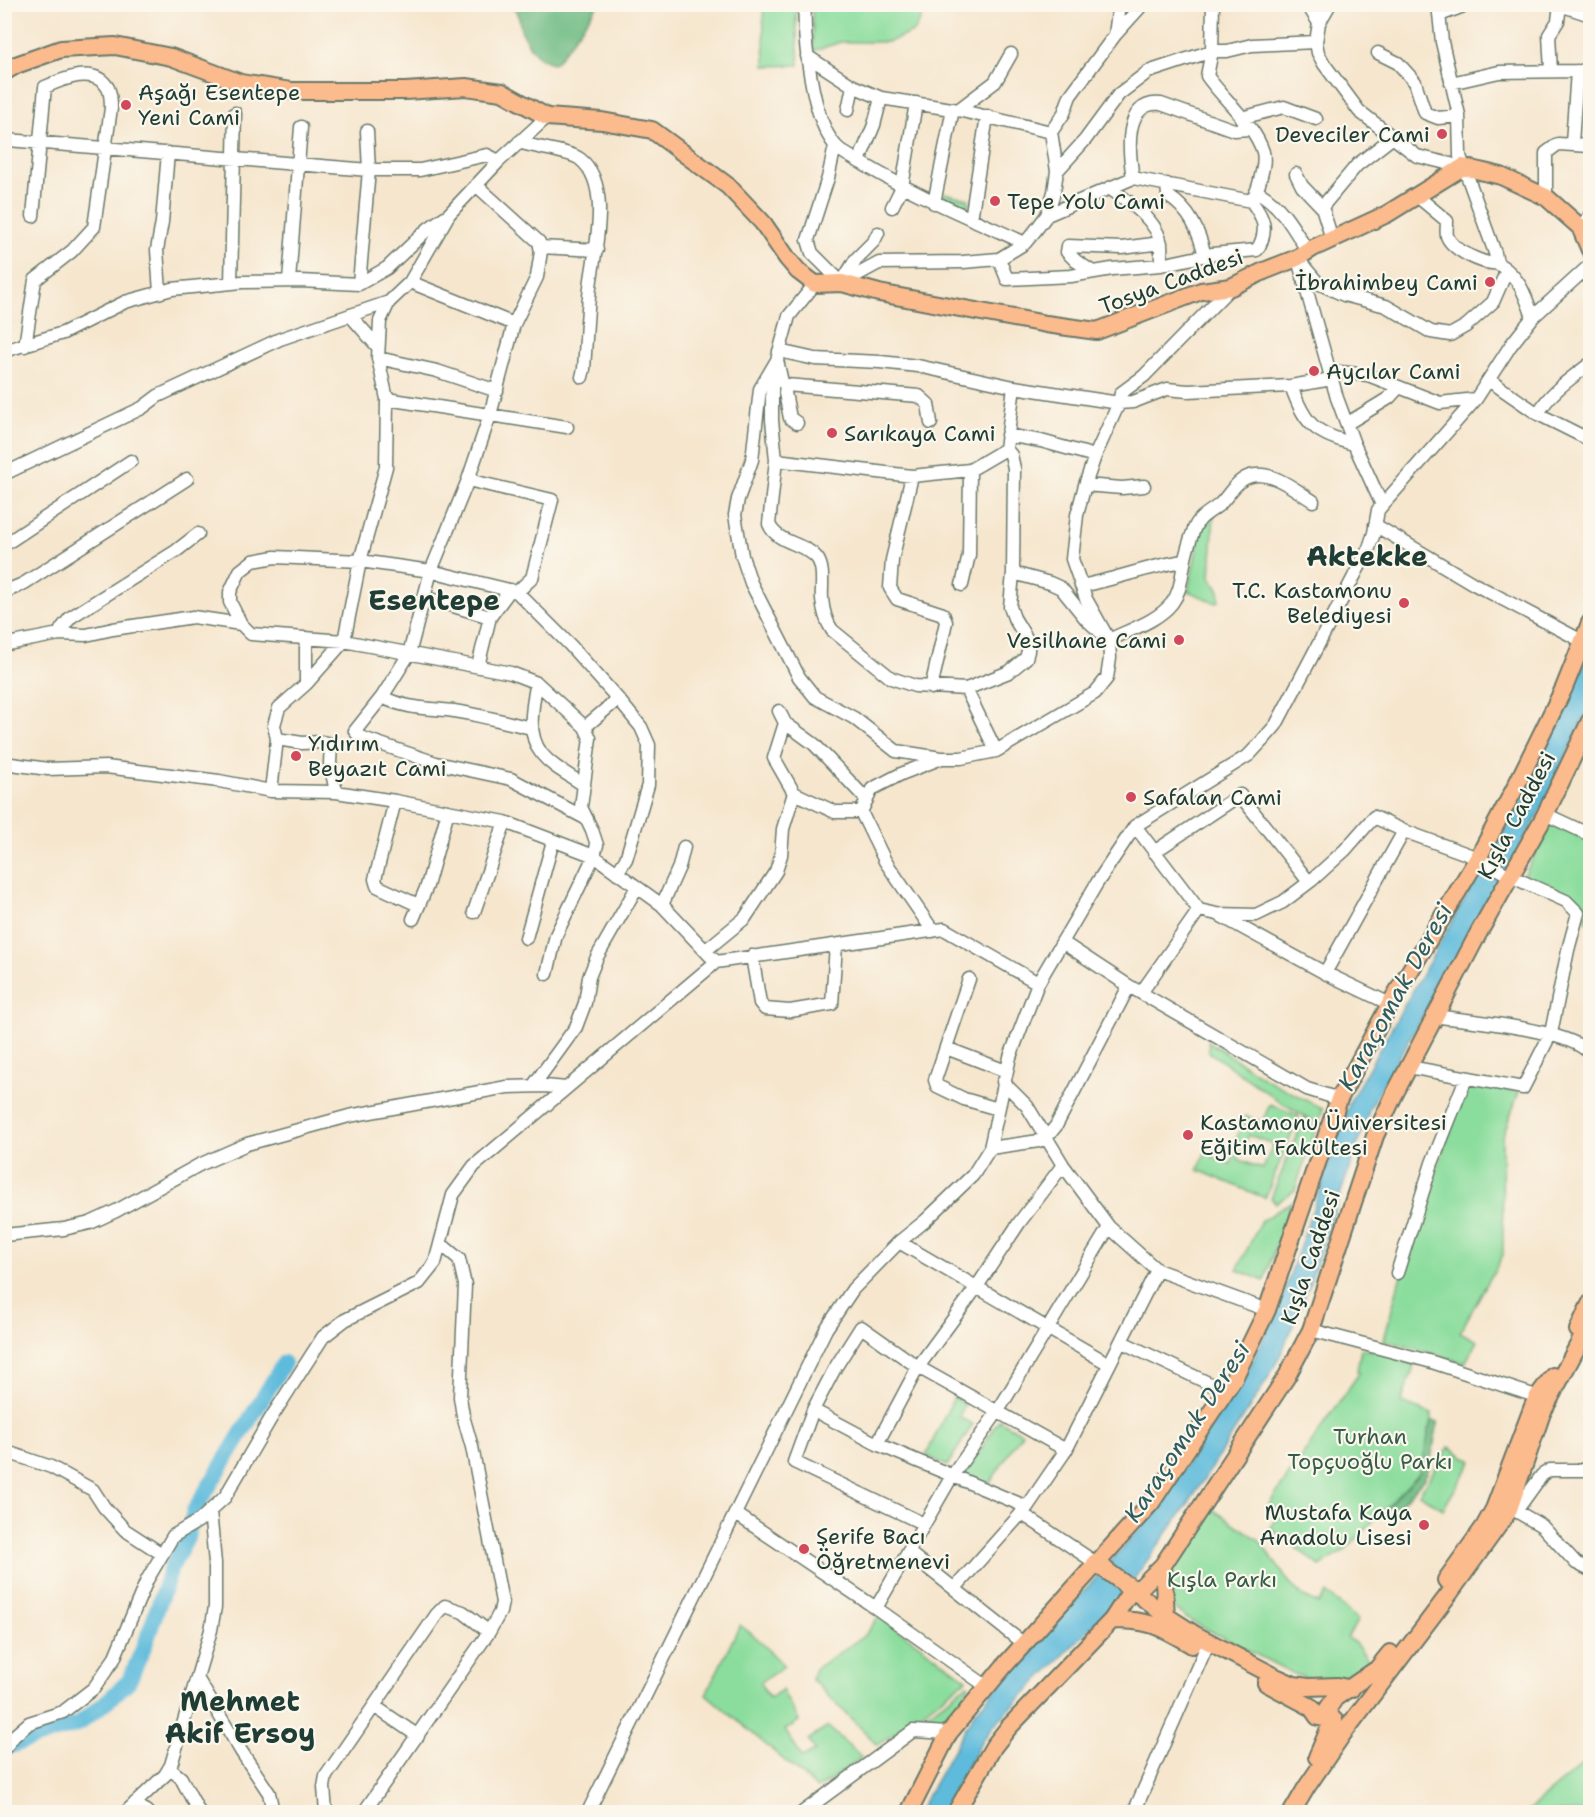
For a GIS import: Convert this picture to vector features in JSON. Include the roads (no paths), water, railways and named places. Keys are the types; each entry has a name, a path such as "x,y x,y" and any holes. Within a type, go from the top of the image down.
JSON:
{"main road":[{"path":"4,72 16,65 61,49 115,46 171,57 241,83 291,91 405,91 466,87 502,92 547,117 602,121 652,130 728,186 763,223 792,265 815,284"},
{"path":"1463,167 1501,176 1546,197 1585,222 1590,250"},
{"name":"Tosya Caddesi","path":"815,284 842,284 1098,334 1201,291 1231,287 1303,255 1387,214 1463,167"},
{"path":"909,1812 949,1733 986,1686 1099,1565 1151,1503 1225,1391 1267,1310 1340,1099 1390,1004 1478,858 1514,790 1583,645 1590,623"},
{"name":"Kışla Caddesi","path":"1129,1587 1141,1587 1163,1565 1287,1376 1311,1330 1375,1136 1434,1016 1545,814 1590,722"},
{"path":"1292,1812 1306,1788 1384,1678 1499,1528 1542,1413 1543,1398 1590,1304"},
{"path":"1543,1398 1590,1323"},
{"path":"1333,1720 1327,1710 1335,1698 1377,1669 1484,1527 1506,1511"},
{"path":"1099,1565 1206,1646 1311,1707 1318,1717 1350,1726"},
{"path":"1163,1565 1166,1616"},
{"path":"956,1812 994,1746 1009,1727 1112,1620 1129,1587"},
{"path":"1112,1620 1152,1623 1294,1685 1349,1688 1367,1704"},
{"path":"1306,1788 1333,1720"}],"street":[{"path":"805,4 804,40 813,89 826,131 835,146 902,187 1025,243"},
{"path":"1115,35 1119,4"},
{"path":"999,259 1007,279 1071,276 1257,250 1263,222 1254,197 1263,165 1263,153 1250,129 1207,75 1212,51 1213,4"},
{"path":"1330,4 1318,23 1316,42 1318,53 1359,111 1417,156 1463,167"},
{"path":"1469,4 1439,10 1442,42 1459,116 1460,156 1495,253 1502,267 1522,286 1533,317"},
{"path":"842,284 879,263 999,259 1025,243 1047,216 1054,192 1057,171 1051,132 1064,113 1070,96 1115,35 1144,5"},
{"path":"1307,5 1318,23"},
{"path":"1551,71 1550,35 1558,21 1560,5 1590,15"},
{"path":"1057,171 1084,141 1119,94 1148,72 1212,51 1227,51 1252,45 1316,42"},
{"path":"1378,53 1398,63 1415,82 1425,113 1438,118 1459,116"},
{"path":"934,203 955,109 995,82 1011,54"},
{"path":"807,56 853,86 881,98 955,109 1051,132"},
{"path":"1451,83 1499,72 1577,71 1590,68"},
{"path":"1572,143 1577,71"},
{"path":"25,346 35,280 72,251 94,227 111,108 109,90 102,81 88,76 67,77 45,87 33,216"},
{"path":"848,110 853,86"},
{"path":"859,161 874,125 881,98"},
{"path":"892,207 902,187 915,103"},
{"path":"1132,178 1129,138 1138,112 1145,106 1154,103 1161,104 1234,130 1250,129"},
{"path":"1241,118 1284,107 1316,119"},
{"path":"231,284 235,113"},
{"path":"971,219 987,116"},
{"path":"4,351 63,333 125,302 172,289 289,281 358,284 387,268 428,229 449,214 499,161 547,117"},
{"path":"289,281 301,127"},
{"path":"358,284 369,170 367,131"},
{"path":"1322,207 1357,165 1393,137"},
{"path":"4,138 39,143 369,170 420,170 487,155 499,161"},
{"path":"519,142 578,157 592,174 600,227 590,284 582,377"},
{"path":"1546,197 1546,153 1558,144 1572,143 1590,146"},
{"path":"835,146 828,178 808,240 812,253 842,284"},
{"path":"160,292 157,250 162,222 168,153"},
{"path":"1296,174 1302,186 1322,207 1332,239"},
{"path":"1047,216 1132,178 1270,198 1291,224 1303,255 1318,283 1344,295 1386,306 1431,332 1450,335 1466,327 1493,302 1502,267"},
{"path":"1167,184 1168,196 1179,203 1196,226 1205,256"},
{"path":"476,185 539,242 540,262 537,277 514,324 498,391 468,480 431,571 409,654 382,697 354,731 360,737 436,763 512,779 587,819"},
{"path":"1109,188 1144,215 1154,229 1161,243 1161,265"},
{"path":"1417,196 1447,221 1447,235 1452,244 1482,262 1502,267"},
{"path":"271,791 277,738 274,724 279,708 306,684 344,641 360,561 386,467 387,399 378,353 380,321 390,302 410,282 449,214"},
{"path":"842,284 856,259 874,241 878,233"},
{"path":"1093,272 1070,257 1067,252 1068,246 1122,248 1161,243"},
{"path":"540,247 597,250"},
{"path":"1303,255 1331,375 1354,444 1382,505"},
{"path":"588,1812 826,1329 853,1289 899,1242 925,1221 973,1175 990,1148 1005,1076 1038,983 1134,826 1249,755 1276,725 1350,587 1375,529 1378,510 1476,399 1511,345 1533,317 1590,264"},
{"path":"410,282 514,324"},
{"path":"815,284 789,316 776,361 772,420 776,460 769,524 778,536 802,546 818,560 821,572 822,601 826,621 832,630 891,678 903,683 931,688 966,689 1009,672 1026,658 1028,641 1010,607 1013,573 1014,468 1011,455 1006,449 1014,387"},
{"path":"776,361 760,389 752,460 738,499 735,515 742,556 751,583 799,677 815,697 854,717 897,751 942,758 961,758 996,751 1095,693 1107,678 1110,658 1109,640 1082,586 1072,559 1077,515 1085,485 1121,393 1144,376 1231,287"},
{"path":"4,474 142,408 158,396 270,344 390,302"},
{"path":"350,315 378,353 498,391"},
{"path":"776,361 815,359 918,366 1014,387 1119,403 1133,402 1167,390 1291,386 1331,375 1368,375 1440,403 1476,399"},
{"path":"776,361 782,382 786,385 919,396 928,404 931,423"},
{"path":"1538,414 1542,406 1563,384 1590,364"},
{"path":"1489,380 1538,414 1585,435 1590,440"},
{"path":"786,385 787,409 790,418 797,423"},
{"path":"1291,386 1300,410 1310,425 1332,438 1354,444"},
{"path":"1348,423 1389,398 1399,387"},
{"path":"387,399 567,427"},
{"path":"1007,435 1041,441 1095,456"},
{"path":"776,460 912,476 970,470 1006,449"},
{"path":"4,545 131,461"},
{"path":"962,585 969,555 970,470"},
{"path":"1109,640 1166,610 1180,590 1184,561 1197,521 1221,504 1243,479 1252,475 1271,477 1313,501"},
{"path":"912,476 892,560 890,588 897,599 943,614 946,622 931,688"},
{"path":"4,592 23,584 188,479"},
{"path":"468,480 552,500 532,578 513,591 490,617 478,666"},
{"path":"1085,485 1122,488 1144,486"},
{"path":"1375,529 1428,565 1583,645"},
{"path":"59,634 71,617 176,551 198,534"},
{"path":"547,974 556,935 594,856 597,845 581,807 590,738 585,727 537,683 511,673 344,641 251,634 241,624 230,602 230,592 240,571 253,561 275,557 360,561 431,571 513,591 570,645 618,699 642,727 649,745 648,785 626,859 617,873"},
{"path":"1082,586 1122,577 1161,564 1184,561"},
{"path":"1013,573 1062,588 1086,619 1109,640"},
{"path":"423,597 490,617"},
{"path":"4,642 8,644 59,634 86,635 193,617 241,624"},
{"path":"306,638 306,684"},
{"path":"537,683 534,691 531,728 536,747 549,762 584,785"},
{"path":"966,689 996,751"},
{"path":"382,697 420,709 454,711 531,728"},
{"path":"585,727 618,699"},
{"path":"779,711 785,723 814,744 864,806 885,861 933,931"},
{"path":"785,723 774,758 794,793 835,812 864,806"},
{"path":"277,738 302,743 331,744 330,763 336,792"},
{"path":"864,806 872,789 901,774 942,758"},
{"path":"4,763 48,769 106,767 219,781 271,791 336,792 505,822 594,856 662,904 716,962"},
{"path":"706,950 746,918 776,871 781,855 783,829 794,793"},
{"path":"1154,852 1240,795 1309,882"},
{"path":"395,801 375,879 377,886 418,904"},
{"path":"413,919 427,886 448,811"},
{"path":"1545,814 1590,835"},
{"path":"1217,914 1256,915 1283,902 1345,850 1374,817 1404,831 1478,858 1510,876 1566,901 1578,913 1551,1033 1523,1088 1409,1067"},
{"path":"474,912 505,822"},
{"path":"1134,826 1199,909 1217,914 1325,973 1390,1004"},
{"path":"1325,973 1404,831"},
{"path":"526,938 554,841"},
{"path":"662,904 679,867 684,847"},
{"path":"534,1086 576,1027 585,1003 589,977 597,957 637,887"},
{"path":"1141,993 1199,909"},
{"path":"4,1749 14,1736 29,1723 63,1712 94,1688 114,1659 147,1580 173,1536 200,1520 225,1497 271,1418 323,1337 345,1320 419,1283 435,1263 453,1195 474,1166 716,962 944,929 1038,983"},
{"path":"1062,942 1129,986 1307,1089 1340,1099"},
{"path":"752,956 760,1003 765,1009 790,1011 832,1004 836,945"},
{"path":"969,980 946,1042 935,1080 937,1086 964,1099 998,1109"},
{"path":"990,1148 1039,1141 1047,1137 1056,1126 1129,986"},
{"path":"1434,1016 1551,1033 1583,1046 1590,1054"},
{"path":"946,1048 1005,1076 1027,1106 1063,1165 1109,1227 1157,1270 1267,1310"},
{"path":"1397,1273 1432,1163 1466,1078"},
{"path":"4,1235 64,1228 90,1222 116,1211 199,1165 247,1144 349,1116 507,1087 566,1088"},
{"path":"877,1444 918,1367 976,1288 1019,1223 1063,1165"},
{"path":"876,1608 952,1476 998,1411 1109,1227"},
{"path":"899,1242 1109,1364"},
{"path":"364,1812 489,1632 500,1612 502,1602 460,1397 465,1285 459,1259 441,1244"},
{"path":"955,1588 1024,1510 1066,1450 1157,1270"},
{"path":"924,1524 794,1462 813,1410 835,1368 861,1327 918,1367 1066,1450"},
{"path":"1311,1330 1432,1362 1543,1398"},
{"path":"1122,1342 1225,1391"},
{"path":"813,1410 877,1444 1024,1510 1099,1565"},
{"path":"4,1451 51,1467 93,1490 104,1508 125,1530 162,1554"},
{"path":"1590,1470 1550,1470 1506,1511 1542,1526 1576,1563 1590,1570"},
{"path":"126,1812 169,1768 211,1630 215,1607 215,1563 210,1511"},
{"path":"736,1514 876,1608 986,1686"},
{"path":"908,1552 1024,1644"},
{"path":"326,1812 324,1787 326,1776 437,1614 445,1606 463,1612 489,1632"},
{"path":"1134,1812 1206,1646"},
{"path":"197,1678 240,1751 266,1787 273,1812"},
{"path":"374,1706 418,1736"},
{"path":"803,1812 913,1731 949,1733"},
{"path":"169,1768 181,1778 199,1812"},
{"path":"135,1803 147,1812"}],"water":[{"path":"1590,652 1590,705 1540,811 1370,1108 1307,1291 1282,1352 1267,1380 1190,1501 1121,1597 992,1727 942,1812 918,1812 974,1713 1155,1512 1248,1370 1287,1284 1351,1099 1521,801"}],"waterway":[{"path":"4,1748 78,1724 129,1681 146,1642 171,1568 187,1538 194,1511 284,1363"}],"place":[{"name":"Aşağı Esentepe Yeni Cami","path":"126,105"},
{"name":"Deveciler Cami","path":"1442,134"},
{"name":"Tepe Yolu Cami","path":"995,201"},
{"name":"İbrahimbey Cami","path":"1490,282"},
{"name":"Aycılar Cami","path":"1314,371"},
{"name":"Sarıkaya Cami","path":"832,433"},
{"name":"T.C. Kastamonu Belediyesi","path":"1404,603"},
{"name":"Vesilhane Cami","path":"1179,640"},
{"name":"Yıdırım Beyazıt Cami","path":"296,756"},
{"name":"Safalan Cami","path":"1131,797"},
{"name":"Kastamonu Üniversitesi Eğitim Fakültesi","path":"1188,1135"},
{"name":"Mustafa Kaya Anadolu Lisesi","path":"1424,1525"},
{"name":"Şerife Bacı Öğretmenevi","path":"804,1549"}],"district":[{"name":"Aktekke","path":"1367,556"},
{"name":"Esentepe","path":"434,600"},
{"name":"Mehmet Akif Ersoy","path":"240,1717"}],"water label":[{"name":"Karaçomak Deresi","path":"1395,997"},
{"name":"Karaçomak Deresi","path":"1187,1432"}],"park label":[{"name":"Turhan Topçuoğlu Parkı","path":"1370,1448"},
{"name":"Kışla Parkı","path":"1222,1579"}]}
